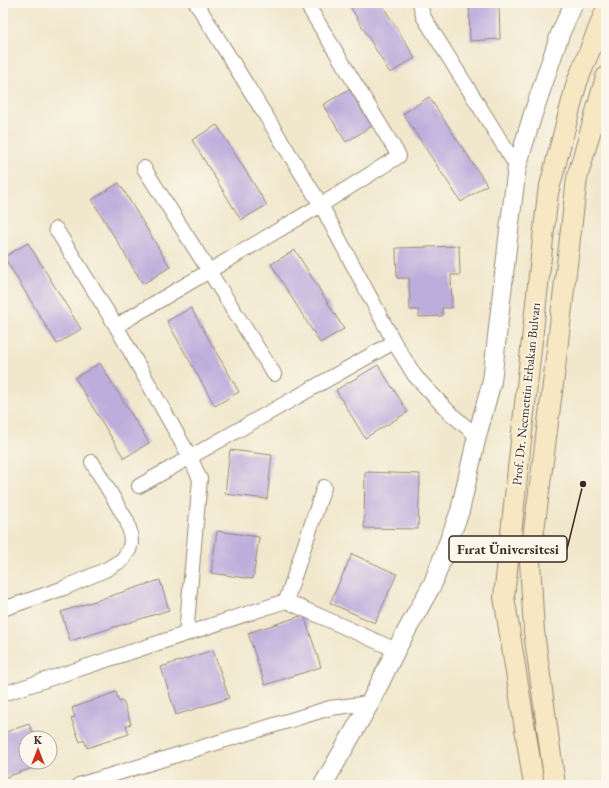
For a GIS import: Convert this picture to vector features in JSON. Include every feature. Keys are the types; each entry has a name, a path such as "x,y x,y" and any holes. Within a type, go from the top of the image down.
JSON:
{"main road":[{"name":"Prof. Dr. Necmettin Erbakan Bulvarı","path":"534,785 504,597 548,193 577,82 606,10"},
{"name":"Prof. Dr. Necmettin Erbakan Bulvarı","path":"555,785 534,632 530,561 556,360 577,178 606,77"}],"street":[{"path":"196,3 321,205 394,342 415,376 450,413 477,436"},
{"path":"116,326 321,205 399,156 307,3"},
{"path":"420,3 423,16 517,167"},
{"path":"323,785 370,703 396,650 433,583 460,511 477,436 492,381 517,167 560,34 574,3"},
{"path":"144,168 274,374"},
{"path":"56,229 116,326 190,457 200,479 186,634"},
{"path":"140,486 394,342"},
{"path":"3,609 64,588 107,569 122,560 129,550 131,542 127,521 92,462"},
{"path":"286,601 324,487"},
{"path":"3,694 286,601 396,650"},
{"path":"79,785 330,708 370,703"}],"building":[{"path":"348,3 381,3 415,58 390,73"},
{"path":"469,3 499,3 500,39 470,41"},
{"path":"349,89 372,126 346,142 323,105"},
{"path":"429,97 487,185 461,202 403,114"},
{"path":"217,125 267,205 241,220 192,140"},
{"path":"119,183 170,267 143,284 92,200"},
{"path":"28,243 81,329 57,344 4,257"},
{"path":"459,246 460,275 451,275 452,308 442,308 442,316 419,317 419,310 410,310 409,278 397,278 396,248"},
{"path":"295,250 344,329 320,343 271,264"},
{"path":"191,308 239,392 215,406 167,321"},
{"path":"100,363 149,443 124,458 75,378"},
{"path":"378,365 408,412 365,438 336,390"},
{"path":"230,450 272,455 267,499 225,494"},
{"path":"365,472 420,474 418,529 364,528"},
{"path":"217,531 259,537 253,579 211,573"},
{"path":"352,554 397,574 375,623 330,603"},
{"path":"160,580 169,610 70,641 61,612"},
{"path":"304,615 321,667 265,685 248,633"},
{"path":"213,650 229,698 176,715 161,667"},
{"path":"116,692 119,702 123,701 131,724 126,726 129,734 87,748 84,740 80,742 71,718 75,717 72,708"},
{"path":"29,724 32,730 18,730 18,770 27,770 3,778 3,733"}],"place":[{"name":"Fırat Üniversitesi","path":"583,484"}]}
